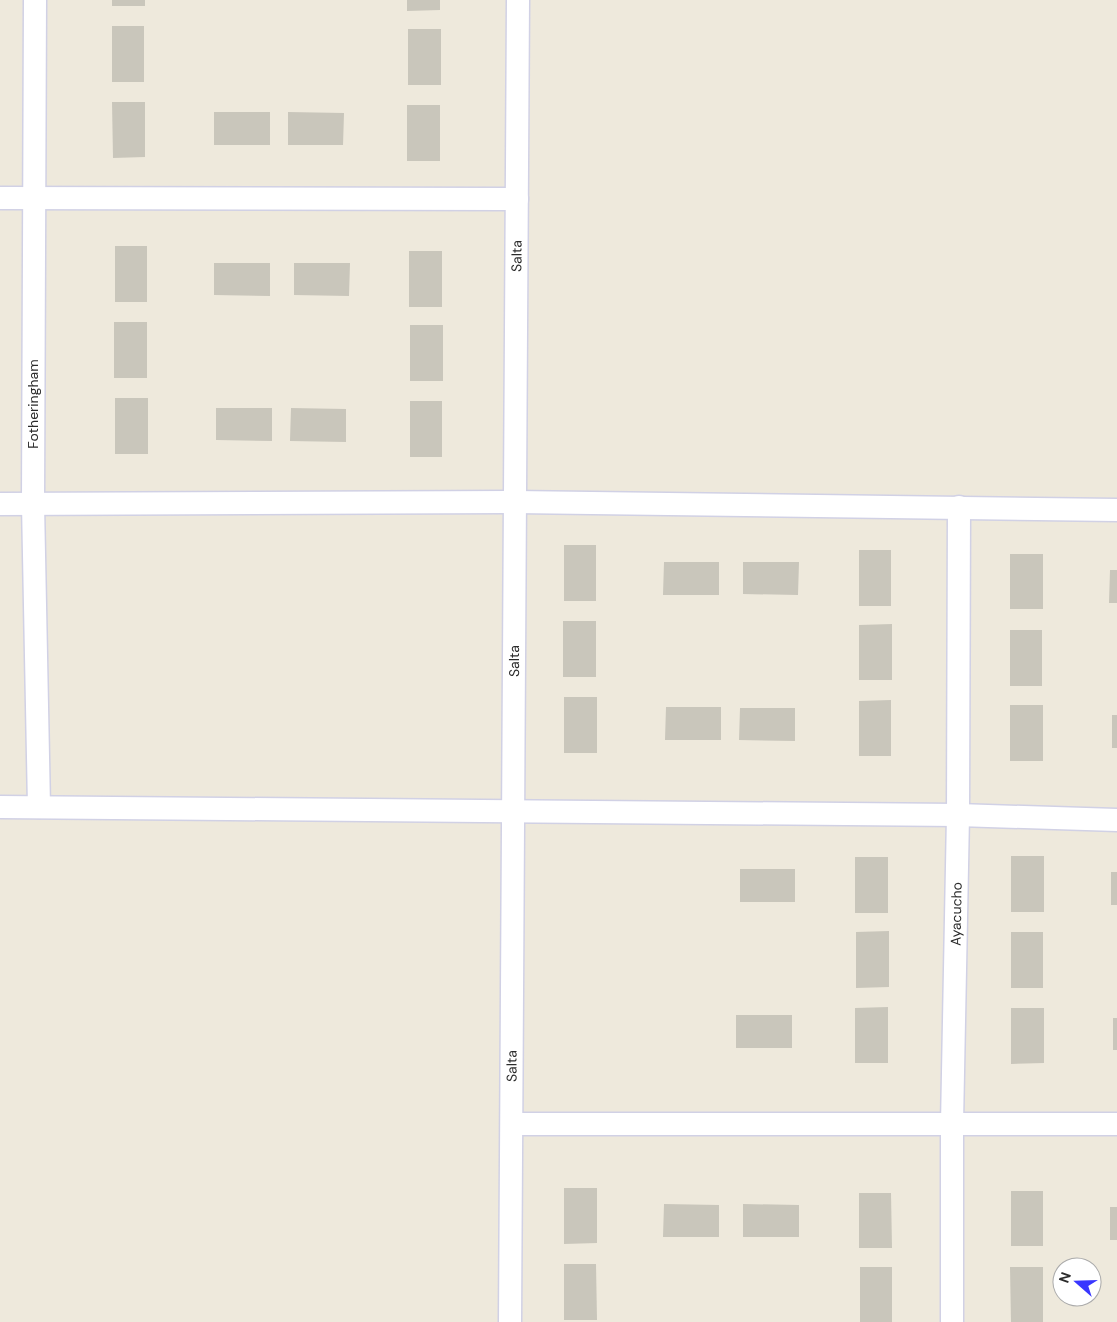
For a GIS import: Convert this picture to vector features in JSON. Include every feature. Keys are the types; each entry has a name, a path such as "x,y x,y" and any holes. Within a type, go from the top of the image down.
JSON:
{"street":[{"name":"Fotheringham","path":"35,0 33,504 39,807"},
{"name":"Salta","path":"510,1322 518,0"},
{"path":"0,198 517,199"},
{"path":"0,504 515,502 1117,510"},
{"name":"Ayacucho","path":"952,1322 952,1124 958,815 958,507"},
{"path":"0,808 958,815 1117,820"},
{"path":"512,1124 1117,1124"}],"building":[{"path":"112,0 145,0 145,6 112,6"},
{"path":"407,0 440,0 440,10 407,11"},
{"path":"112,26 144,26 144,82 112,82"},
{"path":"408,29 441,29 441,85 408,85"},
{"path":"112,102 145,102 145,157 113,158"},
{"path":"407,105 440,105 440,161 407,161"},
{"path":"214,112 270,112 270,145 214,145"},
{"path":"288,112 344,113 343,145 288,145"},
{"path":"115,246 147,246 147,302 115,302"},
{"path":"409,251 442,251 442,307 409,307"},
{"path":"214,263 270,263 270,296 214,295"},
{"path":"294,263 350,263 349,296 294,295"},
{"path":"114,322 147,322 147,378 114,378"},
{"path":"410,325 443,325 443,381 410,381"},
{"path":"115,398 148,398 148,454 115,454"},
{"path":"410,401 442,401 442,457 410,457"},
{"path":"216,408 272,408 272,441 216,440"},
{"path":"291,408 346,409 346,442 290,441"},
{"path":"564,545 596,545 596,601 564,601"},
{"path":"859,550 891,550 891,606 859,606"},
{"path":"1010,554 1043,554 1043,609 1010,609"},
{"path":"664,562 719,562 719,595 663,595"},
{"path":"743,562 799,562 798,595 743,594"},
{"path":"1110,570 1117,570 1117,603 1109,603"},
{"path":"563,621 596,621 596,677 563,677"},
{"path":"892,624 892,680 859,680 859,625"},
{"path":"1010,630 1042,630 1042,686 1010,686"},
{"path":"564,697 597,697 597,753 564,753"},
{"path":"891,700 891,756 859,756 859,701"},
{"path":"1010,705 1043,705 1043,761 1010,761"},
{"path":"666,707 721,707 721,740 665,740"},
{"path":"740,708 795,708 795,741 739,740"},
{"path":"1112,715 1117,715 1117,748 1112,748"},
{"path":"1011,856 1044,856 1044,912 1011,912"},
{"path":"855,857 888,857 888,913 855,913"},
{"path":"740,869 795,869 795,902 740,902"},
{"path":"1111,872 1117,872 1117,905 1111,905"},
{"path":"889,931 889,987 856,988 856,932"},
{"path":"1011,932 1043,932 1043,988 1011,988"},
{"path":"888,1007 888,1063 855,1063 855,1008"},
{"path":"1011,1008 1044,1008 1044,1063 1011,1064"},
{"path":"736,1015 792,1015 792,1048 736,1048"},
{"path":"1113,1018 1117,1018 1117,1050 1113,1050"},
{"path":"564,1188 597,1188 597,1243 564,1244"},
{"path":"1011,1191 1043,1191 1043,1246 1011,1246"},
{"path":"859,1193 891,1193 892,1248 859,1248"},
{"path":"664,1204 719,1205 719,1237 663,1237"},
{"path":"743,1204 799,1205 799,1237 743,1237"},
{"path":"1110,1207 1117,1207 1117,1240 1110,1240"},
{"path":"564,1264 596,1264 597,1320 564,1320"},
{"path":"860,1267 892,1267 892,1322 860,1322"},
{"path":"1010,1267 1043,1267 1043,1322 1011,1322"}]}
